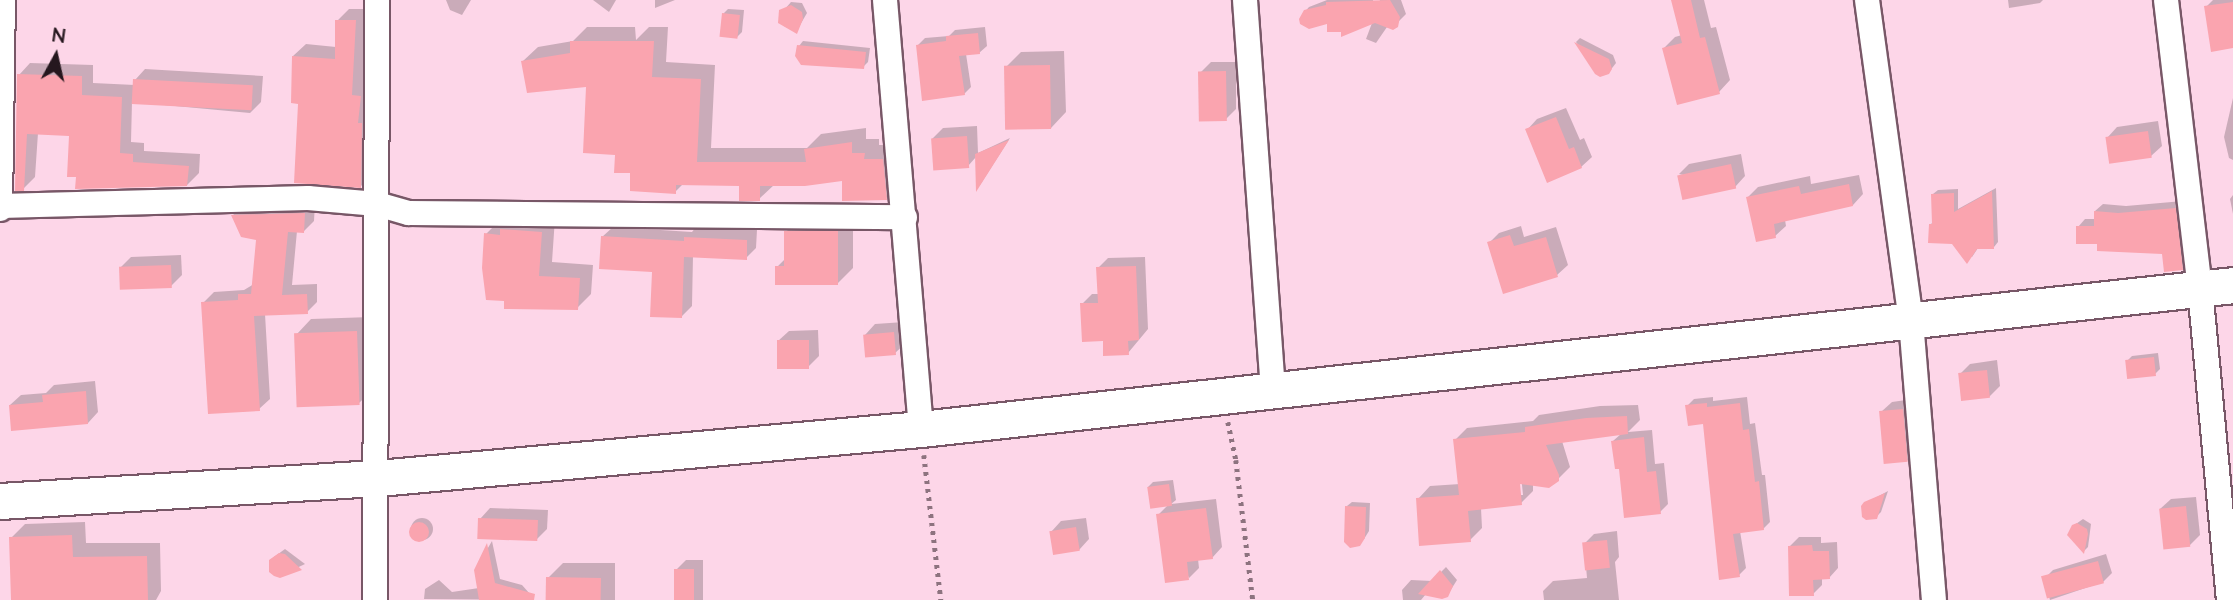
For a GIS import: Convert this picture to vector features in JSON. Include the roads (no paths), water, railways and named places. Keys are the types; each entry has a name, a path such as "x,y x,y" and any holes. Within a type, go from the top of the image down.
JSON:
{"main road":[{"path":"0,501 378,478 921,429 2217,286"}],"street":[{"path":"4,0 0,207 308,198 377,204 409,213 905,217"},
{"path":"375,600 378,478 377,0"},
{"path":"885,0 921,429"},
{"path":"1245,0 1273,392"},
{"path":"1867,0 1912,321 1934,600"},
{"path":"2166,0 2217,286 2229,600"}]}
